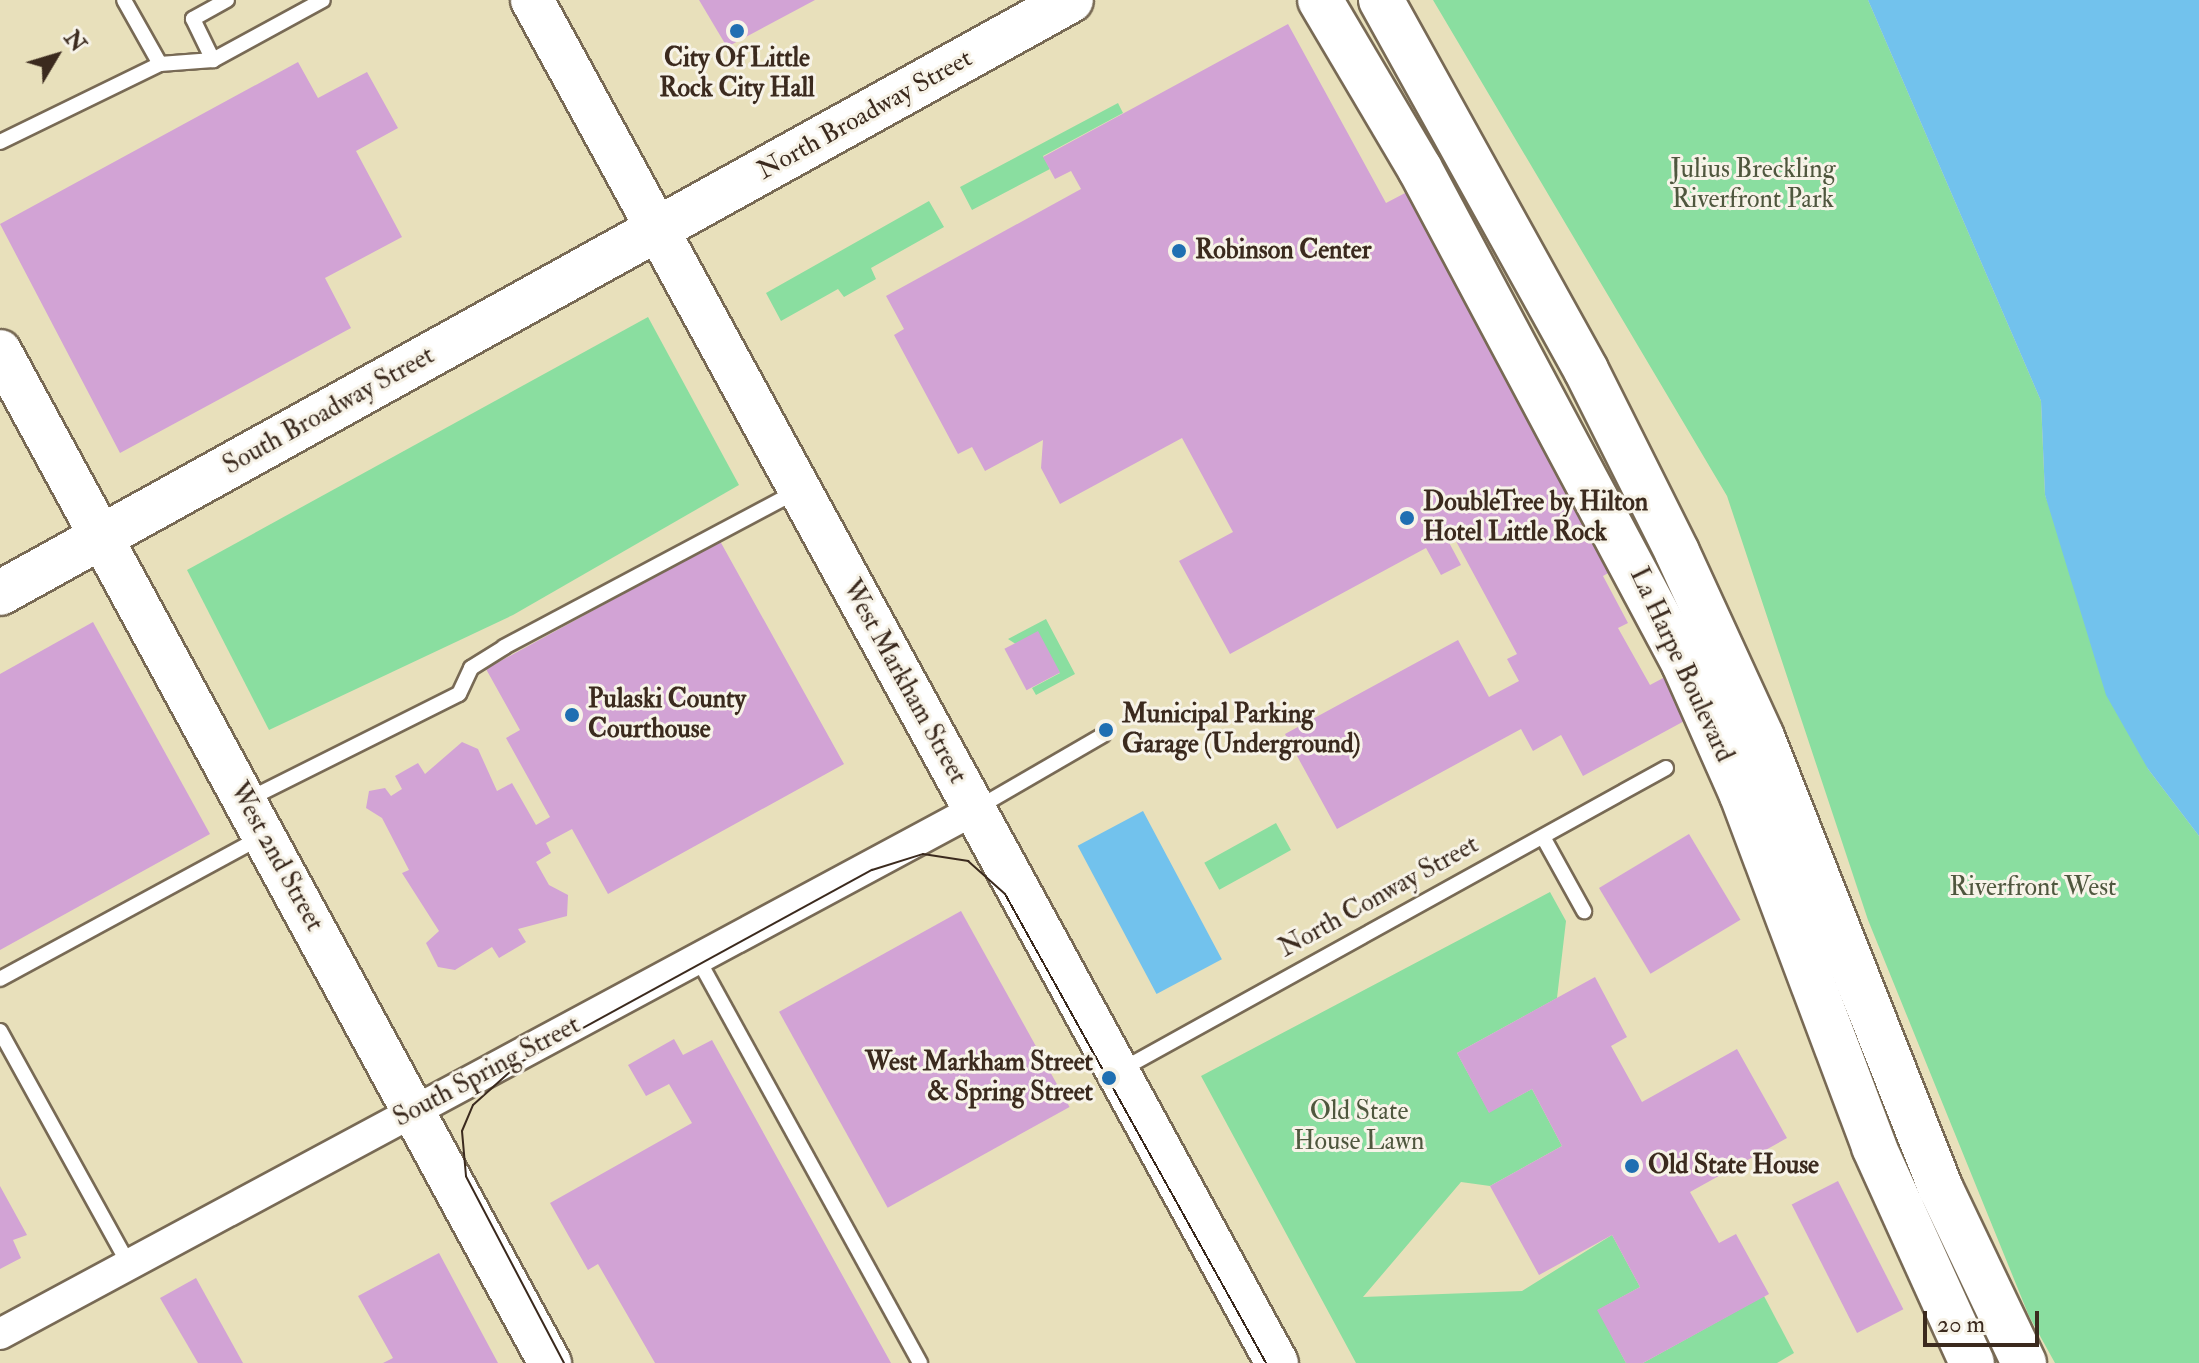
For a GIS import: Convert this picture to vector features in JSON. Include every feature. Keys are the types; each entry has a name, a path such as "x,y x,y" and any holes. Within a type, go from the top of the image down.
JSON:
{"main road":[{"name":"North Broadway Street","path":"658,229 1071,0"},
{"name":"La Harpe Boulevard","path":"1320,0 1428,183 1684,664 1742,795 1874,1147 1972,1363"},
{"name":"La Harpe Boulevard","path":"1381,0 1677,552 1762,737 1941,1189 2024,1363"},
{"name":"South Broadway Street","path":"0,593 658,229"}],"street":[{"name":"West Markham Street","path":"532,0 1117,1072 1267,1360"},
{"name":"West 2nd Street","path":"0,351 550,1363"},
{"name":"South Spring Street","path":"0,1334 131,1268 974,810"}],"lane":[{"path":"124,0 160,64"},
{"path":"213,60 193,19 227,0"},
{"path":"0,142 160,64 213,60 323,0"},
{"path":"0,979 459,694 471,668 504,647 799,490"},
{"path":"974,810 1103,735"},
{"name":"North Conway Street","path":"1117,1072 1666,768"},
{"path":"1543,837 1584,911"},
{"path":"698,959 920,1363"},
{"path":"0,1031 131,1268"}],"green space":[{"name":"Julius Breckling Riverfront Park","path":"1433,0 1868,0 2041,401 2045,495 2148,769 2199,836 2199,1363 2055,1363 2029,1316 1868,920 1727,496"},
{"path":"1118,103 1123,113 1043,156 1050,169 972,210 960,187"},
{"path":"929,201 944,227 871,268 876,279 844,297 838,289 781,321 766,293"},
{"path":"648,317 739,485 513,615 269,730 187,570"},
{"path":"1046,619 1075,674 1036,695 1032,688 1060,673 1008,639"},
{"path":"1276,823 1291,850 1219,890 1204,863"},
{"name":"Old State House Lawn","path":"1550,892 1566,921 1557,998 1457,1053 1489,1112 1532,1089 1562,1146 1490,1186 1461,1182 1363,1297 1522,1291 1612,1235 1640,1287 1598,1310 1626,1363 1356,1363 1201,1076"},
{"path":"1764,1296 1794,1353 1777,1363 1643,1363"}],"water":[{"path":"1868,0 2199,0 2199,836 2148,769 2106,695 2045,495 2041,401"},
{"path":"1143,811 1222,959 1157,994 1078,846"}],"building":[{"name":"City Of Little Rock City Hall","path":"699,0 815,0 727,47"},
{"path":"1288,24 1386,203 1407,192 1617,568 1603,576 1628,623 1618,628 1650,685 1665,677 1688,719 1583,776 1561,735 1533,751 1521,729 1337,829 1285,734 1458,640 1489,697 1519,681 1507,659 1517,654 1451,532 1445,535 1461,565 1441,575 1426,548 1230,654 1179,561 1233,532 1182,438 1060,504 1041,468 1043,440 985,471 972,447 958,454 894,335 904,329 886,296 1081,189 1071,171 1055,179 1043,157"},
{"path":"298,62 318,98 367,72 398,128 356,151 402,237 325,278 351,328 120,453 0,224"},
{"name":"Pulaski County Courthouse","path":"720,541 844,764 608,894 572,829 546,843 551,853 536,862 549,885 568,895 567,916 518,929 526,942 499,958 492,947 455,970 438,967 426,943 439,931 402,873 409,870 382,818 366,808 369,791 385,788 391,796 402,789 395,776 418,763 425,774 462,742 478,749 497,791 512,783 536,825 550,817 506,738 520,730 486,669"},
{"path":"93,622 210,834 0,950 0,674"},
{"path":"1038,631 1060,672 1027,690 1004,649"},
{"path":"1689,834 1741,920 1651,974 1599,888"},
{"path":"961,911 1070,1107 888,1208 779,1012"},
{"name":"Old State House","path":"1595,977 1627,1037 1611,1046 1642,1102 1737,1049 1787,1138 1690,1192 1719,1243 1736,1234 1769,1294 1643,1363 1626,1363 1597,1310 1640,1287 1612,1235 1539,1275 1490,1186 1562,1146 1532,1089 1489,1113 1457,1053"},
{"path":"674,1039 683,1055 712,1040 891,1363 655,1363 598,1264 588,1270 550,1203 692,1123 669,1084 646,1096 628,1065"},
{"path":"1838,1181 1903,1309 1857,1333 1792,1205"},
{"path":"0,1186 27,1235 13,1240 21,1258 0,1269"},
{"path":"439,1253 498,1363 383,1363 393,1358 358,1296"},
{"path":"196,1278 243,1363 198,1363 160,1298"}],"tram line":[{"path":"564,1363 466,1176 462,1131 473,1105 521,1062 872,870 923,854 968,861 1005,894 1266,1363"}],"place":[{"name":"City Of Little Rock City Hall","path":"737,31"},
{"name":"Robinson Center","path":"1179,251"},
{"name":"DoubleTree by Hilton Hotel Little Rock","path":"1407,518"},
{"name":"Pulaski County Courthouse","path":"572,715"},
{"name":"Municipal Parking Garage (Underground)","path":"1106,730"},
{"name":"West Markham Street & Spring Street","path":"1109,1078"},
{"name":"Old State House","path":"1632,1166"}],"park label":[{"name":"Riverfront West","path":"2033,888"}]}
